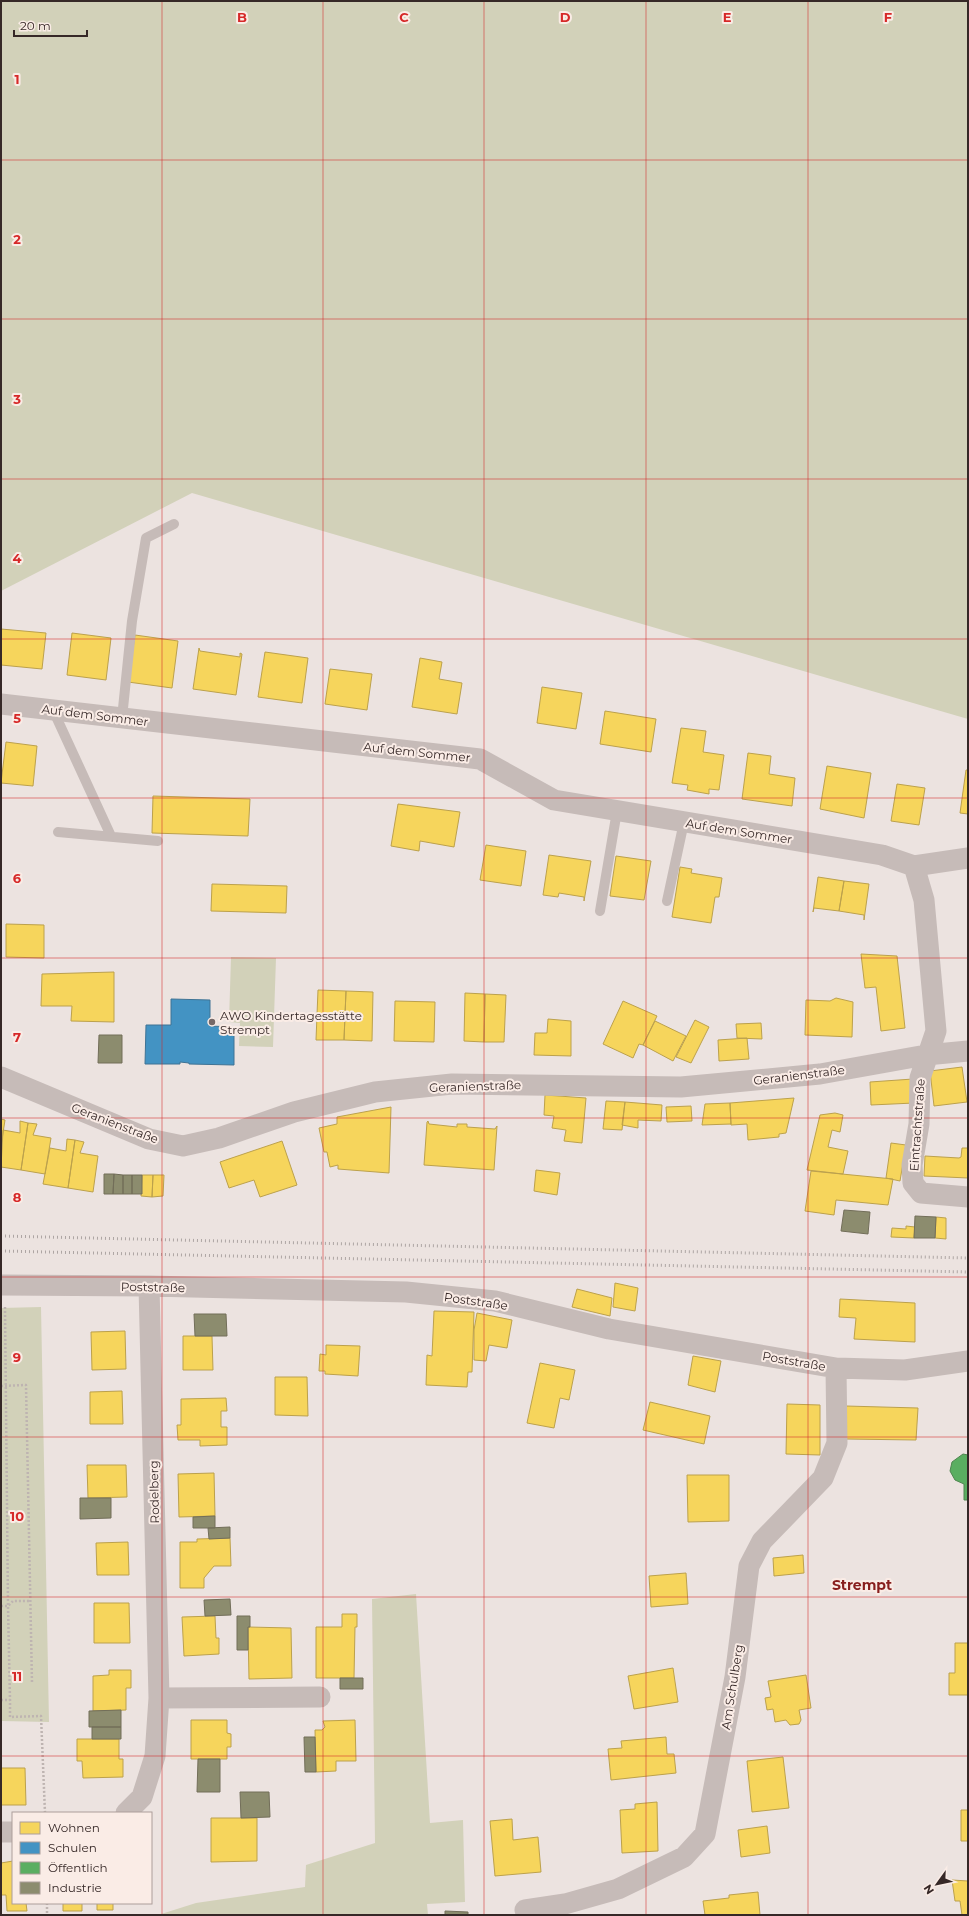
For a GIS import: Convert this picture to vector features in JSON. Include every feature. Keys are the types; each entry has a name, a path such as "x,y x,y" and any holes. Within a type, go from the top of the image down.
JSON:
{"street":[{"name":"Auf dem Sommer","path":"1,704 480,759 554,800 882,855 914,866 968,858"},
{"path":"914,866 924,900 936,1031 926,1056"},
{"name":"Geranienstraße","path":"1,1077 150,1139 183,1146 220,1138 294,1112 375,1092 452,1084 681,1087 820,1074 926,1056 968,1051"},
{"name":"Eintrachtstraße","path":"926,1056 920,1078 920,1124 912,1165 913,1183 921,1193 968,1197"},
{"name":"Poststraße","path":"3,1285 149,1286 406,1292 495,1301 609,1329 836,1368 904,1370 968,1361"},
{"name":"Rodelberg","path":"127,1812 142,1797 156,1756 159,1698 149,1286"},
{"name":"Am Schulberg","path":"525,1910 565,1904 618,1889 684,1857 705,1834 735,1677 749,1566 762,1541 823,1478 836,1443 836,1368"},
{"path":"159,1698 320,1697"},
{"path":"1,1832 12,1832"}],"lane":[{"path":"122,718 132,621 146,538 174,524"},
{"path":"53,710 111,836"},
{"path":"600,911 617,811"},
{"path":"667,901 684,822"},
{"path":"58,832 158,841"}],"path":[{"path":"3,1285 10,1717 41,1716 45,1812"},
{"path":"1,1386 26,1385 32,1683"},
{"path":"1,1606 8,1606 13,1601 30,1601"},
{"path":"1,1700 10,1700"},
{"path":"47,1904 47,1915"}],"green space":[{"path":"1,1 968,1 968,719 192,493 1,591"},
{"path":"231,957 276,958 273,1047 239,1046 240,1023 229,1022"},
{"path":"41,1307 49,1722 1,1721 1,1308"},
{"path":"416,1594 430,1823 463,1820 465,1902 427,1904 428,1915 158,1915 196,1903 305,1887 306,1865 375,1843 372,1599"}],"building: Wohnen":[{"path":"1,629 46,633 42,669 1,665"},
{"path":"72,633 111,638 106,680 67,675"},
{"path":"135,635 178,641 172,688 128,682"},
{"path":"199,648 200,651 240,657 240,653 242,654 236,695 193,689"},
{"path":"265,652 308,658 302,703 258,697"},
{"path":"420,658 442,662 439,679 462,683 457,714 412,707"},
{"path":"330,669 372,674 367,710 325,704"},
{"path":"542,687 582,693 576,729 537,723"},
{"path":"605,711 656,719 651,752 600,744"},
{"path":"681,728 706,731 703,752 724,755 719,790 709,789 709,794 687,790 688,785 672,783"},
{"path":"6,742 37,746 33,786 1,783"},
{"path":"748,753 771,756 769,774 795,778 792,806 742,799"},
{"path":"827,766 871,773 864,818 820,809"},
{"path":"966,770 968,770 968,814 960,813"},
{"path":"897,784 925,788 919,825 891,821"},
{"path":"153,796 250,799 248,836 152,833"},
{"path":"398,804 460,812 454,847 420,841 419,851 391,846"},
{"path":"486,845 526,851 521,886 480,880"},
{"path":"549,855 591,861 584,901 584,897 559,893 558,897 543,895"},
{"path":"616,856 651,861 644,900 610,896"},
{"path":"680,867 692,869 691,873 722,878 719,897 715,897 711,923 672,917"},
{"path":"818,877 844,881 839,911 814,908 813,912"},
{"path":"844,881 869,884 864,920 864,915 839,911"},
{"path":"212,884 287,886 286,913 211,911"},
{"path":"6,924 44,925 44,958 6,957"},
{"path":"861,954 897,956 905,1028 881,1031 876,987 865,988"},
{"path":"114,972 114,1022 71,1021 72,1006 41,1006 42,974"},
{"path":"318,990 346,991 344,1040 316,1040"},
{"path":"346,991 373,992 372,1041 344,1040"},
{"path":"465,993 485,994 484,1042 464,1041"},
{"path":"485,994 506,995 504,1042 484,1042"},
{"path":"836,998 853,1002 852,1037 805,1035 806,1000 830,1001"},
{"path":"395,1001 435,1002 434,1042 394,1041"},
{"path":"623,1001 657,1016 643,1045 639,1044 633,1058 603,1044"},
{"path":"548,1019 571,1021 571,1056 534,1055 535,1033 547,1033"},
{"path":"695,1020 709,1027 691,1063 676,1057"},
{"path":"655,1021 686,1036 673,1061 643,1045"},
{"path":"761,1023 762,1039 737,1038 736,1024"},
{"path":"747,1038 749,1059 719,1061 718,1040"},
{"path":"962,1067 967,1102 934,1106 930,1071"},
{"path":"913,1079 914,1103 871,1105 870,1082"},
{"path":"545,1095 586,1098 582,1143 564,1141 566,1130 552,1128 554,1116 544,1115"},
{"path":"794,1098 786,1133 779,1134 779,1137 748,1140 747,1124 731,1125 730,1103"},
{"path":"606,1101 625,1102 622,1130 603,1129"},
{"path":"625,1102 662,1105 661,1121 638,1120 638,1128 622,1125"},
{"path":"730,1103 731,1124 702,1125 705,1104"},
{"path":"691,1106 692,1121 667,1122 666,1107"},
{"path":"391,1107 389,1173 338,1169 338,1165 330,1167 327,1152 324,1152 319,1128 337,1124 337,1117"},
{"path":"835,1113 843,1115 840,1132 832,1130 828,1147 848,1151 843,1174 807,1170 820,1115"},
{"path":"1,1119 5,1120 1,1146"},
{"path":"20,1121 28,1123 21,1170 1,1167 3,1130 20,1133"},
{"path":"428,1121 429,1124 457,1127 457,1124 467,1124 467,1127 495,1129 497,1126 494,1170 424,1165"},
{"path":"28,1123 37,1124 33,1135 51,1138 45,1174 21,1170"},
{"path":"67,1139 75,1140 68,1188 43,1184 50,1148 66,1151"},
{"path":"75,1140 84,1142 80,1153 98,1156 93,1192 68,1188"},
{"path":"282,1141 297,1185 260,1197 254,1180 229,1188 220,1162"},
{"path":"891,1143 906,1145 900,1181 886,1178"},
{"path":"962,1148 968,1148 968,1178 924,1176 925,1156 959,1158 961,1157"},
{"path":"536,1170 560,1173 557,1195 534,1191"},
{"path":"811,1171 893,1179 888,1205 836,1200 834,1215 805,1211"},
{"path":"142,1175 153,1175 152,1197 141,1196"},
{"path":"153,1175 164,1175 163,1196 152,1197"},
{"path":"936,1217 946,1218 946,1239 935,1238"},
{"path":"906,1226 915,1227 914,1238 891,1237 892,1228 906,1229"},
{"path":"615,1283 638,1288 635,1311 613,1307"},
{"path":"577,1289 612,1298 610,1316 572,1307"},
{"path":"840,1299 915,1303 915,1342 854,1339 856,1318 839,1317"},
{"path":"434,1311 474,1312 472,1372 468,1372 467,1387 426,1385 427,1355 432,1356"},
{"path":"477,1313 512,1320 507,1348 489,1345 486,1361 474,1360 474,1330"},
{"path":"125,1331 126,1369 92,1370 91,1332"},
{"path":"183,1336 212,1336 213,1370 183,1370"},
{"path":"326,1345 360,1346 358,1376 325,1374 325,1371 319,1371 320,1354 326,1355"},
{"path":"693,1356 721,1361 715,1392 688,1385"},
{"path":"540,1363 575,1370 569,1400 560,1398 554,1428 527,1423"},
{"path":"275,1377 307,1377 308,1416 275,1415"},
{"path":"122,1391 123,1424 90,1424 90,1392"},
{"path":"226,1398 227,1411 221,1411 221,1427 227,1427 227,1445 200,1446 200,1440 178,1440 177,1425 181,1425 181,1399"},
{"path":"650,1402 710,1416 704,1444 643,1430"},
{"path":"787,1404 820,1405 820,1455 786,1454"},
{"path":"846,1406 918,1408 916,1440 846,1439"},
{"path":"87,1465 126,1465 127,1497 88,1498"},
{"path":"214,1473 215,1516 179,1517 178,1474"},
{"path":"687,1475 729,1475 729,1521 688,1522"},
{"path":"230,1538 231,1566 214,1566 204,1578 204,1588 180,1588 180,1542 197,1542 197,1539"},
{"path":"128,1542 129,1575 97,1575 96,1543"},
{"path":"803,1555 804,1573 774,1576 773,1558"},
{"path":"686,1573 688,1604 651,1607 649,1576"},
{"path":"94,1603 129,1603 130,1643 94,1643"},
{"path":"342,1614 357,1614 357,1627 355,1627 354,1678 316,1678 316,1627 342,1627"},
{"path":"215,1616 216,1638 219,1638 219,1654 184,1656 182,1617"},
{"path":"248,1627 291,1628 292,1678 249,1679"},
{"path":"955,1643 968,1643 968,1695 949,1695 949,1673 955,1673"},
{"path":"673,1668 678,1702 634,1709 628,1676"},
{"path":"109,1670 131,1670 131,1688 126,1688 126,1710 93,1711 93,1676 109,1675"},
{"path":"806,1675 811,1708 799,1710 801,1720 799,1724 790,1725 786,1720 775,1722 773,1709 767,1710 765,1698 771,1697 768,1681"},
{"path":"191,1720 227,1720 227,1733 231,1734 231,1747 227,1747 227,1759 191,1759"},
{"path":"355,1720 356,1761 336,1761 336,1771 316,1772 315,1730 322,1730 325,1727 323,1721"},
{"path":"666,1737 667,1754 674,1754 676,1773 611,1780 608,1749 622,1748 621,1741"},
{"path":"77,1739 119,1739 119,1759 123,1759 123,1777 83,1778 82,1761 77,1761"},
{"path":"783,1757 789,1808 752,1812 747,1761"},
{"path":"1,1768 25,1768 26,1805 1,1805"},
{"path":"657,1802 658,1851 622,1853 620,1810 635,1809 635,1804"},
{"path":"961,1810 968,1810 968,1841 961,1841"},
{"path":"211,1818 257,1818 257,1861 211,1862"},
{"path":"512,1819 513,1840 538,1837 541,1872 495,1876 490,1821"},
{"path":"767,1826 770,1853 741,1857 738,1830"},
{"path":"12,1861 12,1904 26,1904 27,1911 7,1911 6,1895 1,1895 1,1863"},
{"path":"952,1880 968,1881 968,1915 962,1915 960,1901 955,1901"},
{"path":"758,1892 760,1915 705,1915 703,1901 729,1898 729,1895"},
{"path":"63,1904 82,1904 82,1911 63,1911"},
{"path":"97,1904 113,1904 113,1910 97,1910"}],"building: Schulen":[{"path":"171,999 210,1000 210,1026 234,1027 234,1065 189,1064 180,1062 180,1064 145,1064 146,1025 171,1025"}],"building: Öffentlich":[{"path":"963,1454 968,1455 968,1500 964,1500 964,1484 955,1480 950,1471 952,1462"}],"building: Industrie":[{"path":"99,1035 122,1035 122,1063 98,1063"},
{"path":"104,1174 114,1174 113,1194 104,1194"},
{"path":"114,1174 123,1175 123,1194 113,1194"},
{"path":"123,1175 132,1175 132,1194 123,1194"},
{"path":"132,1175 142,1175 142,1194 132,1194"},
{"path":"844,1210 870,1212 868,1234 841,1231"},
{"path":"915,1216 936,1217 935,1238 914,1238"},
{"path":"194,1314 226,1314 227,1336 195,1336"},
{"path":"80,1498 111,1498 111,1518 80,1519"},
{"path":"215,1516 215,1528 193,1528 193,1517"},
{"path":"230,1527 230,1538 209,1539 208,1528"},
{"path":"230,1599 231,1615 205,1616 204,1600"},
{"path":"237,1616 250,1616 250,1627 248,1627 248,1650 237,1650"},
{"path":"340,1678 363,1678 363,1689 340,1689"},
{"path":"121,1710 121,1727 89,1727 89,1711"},
{"path":"92,1727 121,1727 121,1739 92,1739"},
{"path":"304,1737 315,1737 316,1772 305,1772"},
{"path":"198,1759 220,1759 220,1792 197,1792"},
{"path":"240,1792 269,1792 270,1817 241,1818"},
{"path":"445,1911 468,1912 468,1915 445,1915"}],"railway":[{"path":"1,1236 968,1258"},
{"path":"1,1251 968,1272"}],"place":[{"name":"AWO Kindertagesstätte Strempt","path":"212,1022"}],"district":[{"name":"Strempt","path":"862,1585"}]}
